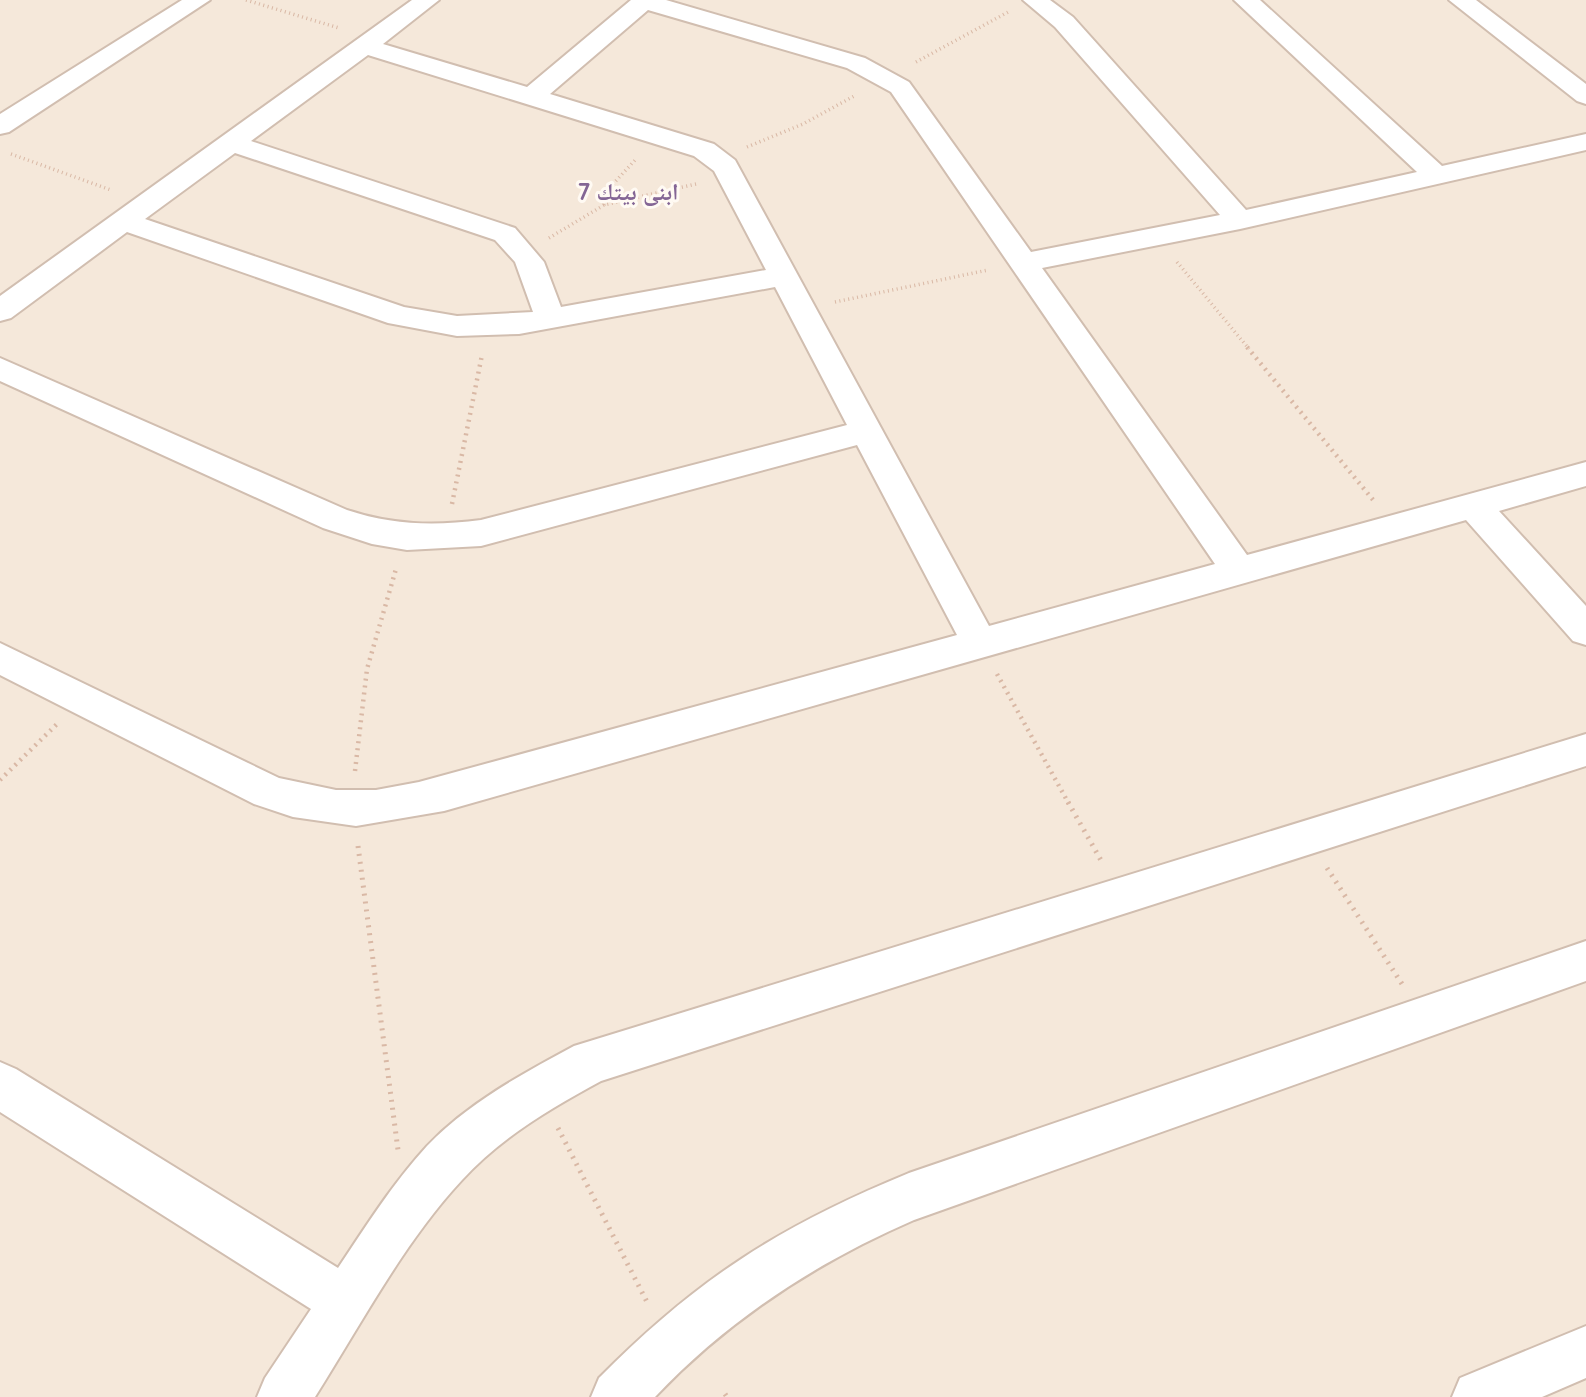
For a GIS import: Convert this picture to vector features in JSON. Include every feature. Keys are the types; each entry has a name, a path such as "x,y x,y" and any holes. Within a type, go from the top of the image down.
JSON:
{"street":[{"path":"0,126 198,0"},
{"path":"0,311 427,0"},
{"path":"1035,0 1064,22 1240,220"},
{"path":"1245,0 1437,176"},
{"path":"1461,0 1586,96"},
{"path":"532,96 644,1 856,63 888,78 908,98 1239,571"},
{"path":"369,42 704,150 725,166 804,308 980,643"},
{"path":"1024,262 1240,220 1586,142"},
{"path":"231,143 505,234 522,248 532,264 550,319"},
{"path":"123,221 399,316 427,323 488,326 550,319 785,276"},
{"path":"0,368 335,519 369,532 408,539 445,539 481,533 867,431"},
{"path":"0,658 268,792 308,806 353,810 444,794 1586,474"},
{"path":"1473,505 1586,631"},
{"path":"284,1397 406,1210 445,1162 491,1122 539,1090 590,1062 1586,750"},
{"path":"618,1397 668,1345 717,1302 770,1264 838,1227 909,1197 1586,961"},
{"path":"0,1085 346,1302"},
{"path":"1479,1397 1586,1352"}],"path":[{"path":"246,0 369,42"},
{"path":"604,205 607,194 621,174 662,136"},
{"path":"0,150 148,203"},
{"path":"522,248 558,234 604,205 731,175"},
{"path":"1157,237 1396,527"},
{"path":"804,308 1024,262"},
{"path":"445,539 488,326"},
{"path":"406,1210 353,810 357,735 367,665 384,600 408,539"},
{"path":"980,643 1121,896"},
{"path":"0,780 82,699"},
{"path":"1307,838 1424,1017"},
{"path":"539,1090 668,1345"}],"shaded area":[{"path":"0,0 1586,0 1586,1397 0,1397"}],"district":[{"name":"ابنى بيتك 7","path":"628,192"}]}
